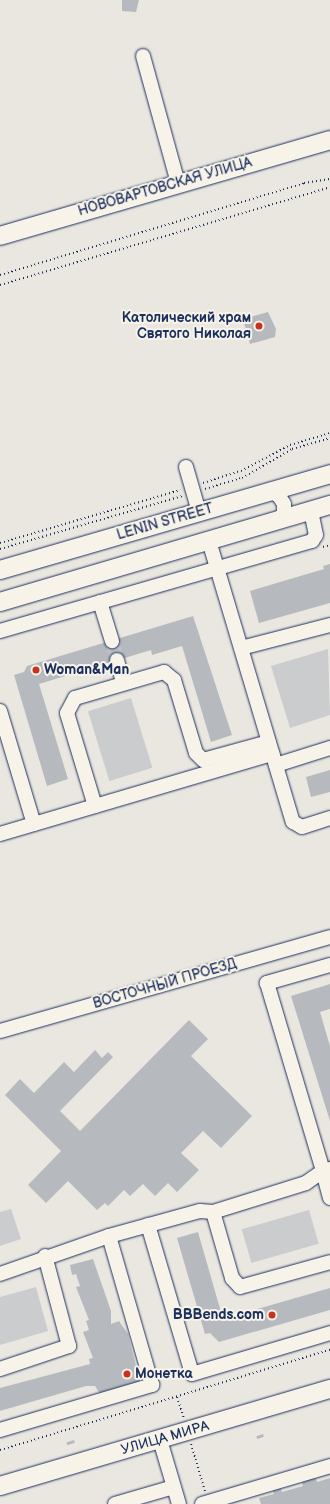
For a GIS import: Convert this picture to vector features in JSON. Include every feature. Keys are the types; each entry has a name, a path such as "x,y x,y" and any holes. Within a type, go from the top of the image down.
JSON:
{"main road":[{"name":"НОВОВАРТОВСКАЯ УЛИЦА","path":"0,236 330,140"},
{"name":"LENIN STREET","path":"0,570 330,474"},
{"path":"0,602 330,506"},
{"name":"УЛИЦА МИРА","path":"0,1486 188,1432 330,1389"}],"street":[{"path":"143,56 178,183"},
{"path":"186,467 199,512"},
{"path":"270,491 284,504 284,513 277,521"},
{"path":"0,631 312,541 316,531 311,511"},
{"path":"208,541 272,754 296,825 330,818"},
{"path":"100,602 112,641"},
{"path":"241,648 330,625"},
{"path":"117,660 123,683"},
{"path":"95,806 68,707 75,698 158,672 170,675 196,753 203,760 330,748"},
{"path":"0,711 34,824"},
{"path":"0,834 272,754"},
{"name":"ВОСТОЧНЫЙ ПРОЕЗД","path":"0,1032 330,937"},
{"path":"330,965 268,983 326,1170 330,1198"},
{"path":"0,1274 28,1266 45,1256 109,1236 200,1211 213,1212 306,1183 326,1170"},
{"path":"213,1212 232,1278 240,1287 330,1262"},
{"path":"148,1225 192,1374 330,1333"},
{"path":"0,1430 152,1385 109,1236"},
{"path":"0,1369 69,1346 45,1256"},
{"path":"160,1440 179,1504"},
{"path":"204,1500 330,1466"},
{"path":"115,1504 174,1487"}],"path":[{"path":"0,275 304,183 330,179"},
{"path":"0,285 330,187"},
{"path":"0,549 192,489 241,471 290,445 330,433"},
{"path":"0,543 192,489 242,478 292,449 330,438"},
{"path":"0,1450 330,1350"},
{"path":"177,1397 188,1432 204,1500"}],"shaded area":[{"path":"328,649 330,715 290,728 271,666"},
{"path":"131,698 152,768 109,781 88,711"},
{"path":"11,1209 21,1239 0,1246 0,1212"},
{"path":"309,1210 319,1244 251,1263 242,1229"},
{"path":"36,1287 48,1331 0,1345 0,1297"}],"building":[{"path":"122,0 139,0 136,12 122,11"},
{"name":"Католический храм Святого Николая","path":"268,312 276,329 275,337 250,344 243,319"},
{"path":"330,564 330,603 259,623 250,591 324,569 323,566"},
{"path":"193,616 232,735 211,742 182,646 152,655 151,650 39,684 68,779 47,786 14,675 24,672 27,666"},
{"path":"330,770 330,792 311,797 306,777"},
{"path":"330,984 330,1009 320,1012 330,1046 330,1121 291,996"},
{"path":"189,1020 208,1039 191,1056 252,1116 221,1148 203,1131 181,1153 199,1170 177,1192 168,1183 155,1196 143,1184 130,1196 124,1190 108,1206 105,1203 97,1210 68,1181 46,1203 28,1185 61,1151 5,1095 20,1079 34,1093 64,1062 74,1072 95,1050 102,1058 108,1052 113,1057 60,1111 80,1131"},
{"path":"198,1232 223,1319 330,1288 330,1310 219,1342 210,1333 205,1334 177,1238"},
{"path":"93,1259 111,1311 111,1324 119,1321 128,1334 140,1382 100,1394 95,1386 86,1386 0,1411 0,1388 90,1364 89,1359 93,1358 83,1332 89,1330 86,1321 89,1320 76,1287 80,1286 76,1274 72,1275 70,1265"},
{"path":"263,1434 264,1437 257,1439 256,1436"},
{"path":"74,1440 75,1443 67,1445 66,1442"},
{"path":"315,1476 317,1482 330,1478 330,1504 261,1504 259,1498 274,1494 272,1488 280,1486 282,1492 303,1486 301,1480"}],"tunnel":[{"path":"112,641 117,660"}],"place":[{"name":"Католический храм Святого Николая","path":"259,326"},
{"name":"Woman&Man","path":"36,670"},
{"name":"BBBends.com","path":"272,1315"},
{"name":"Монетка","path":"127,1374"}]}
